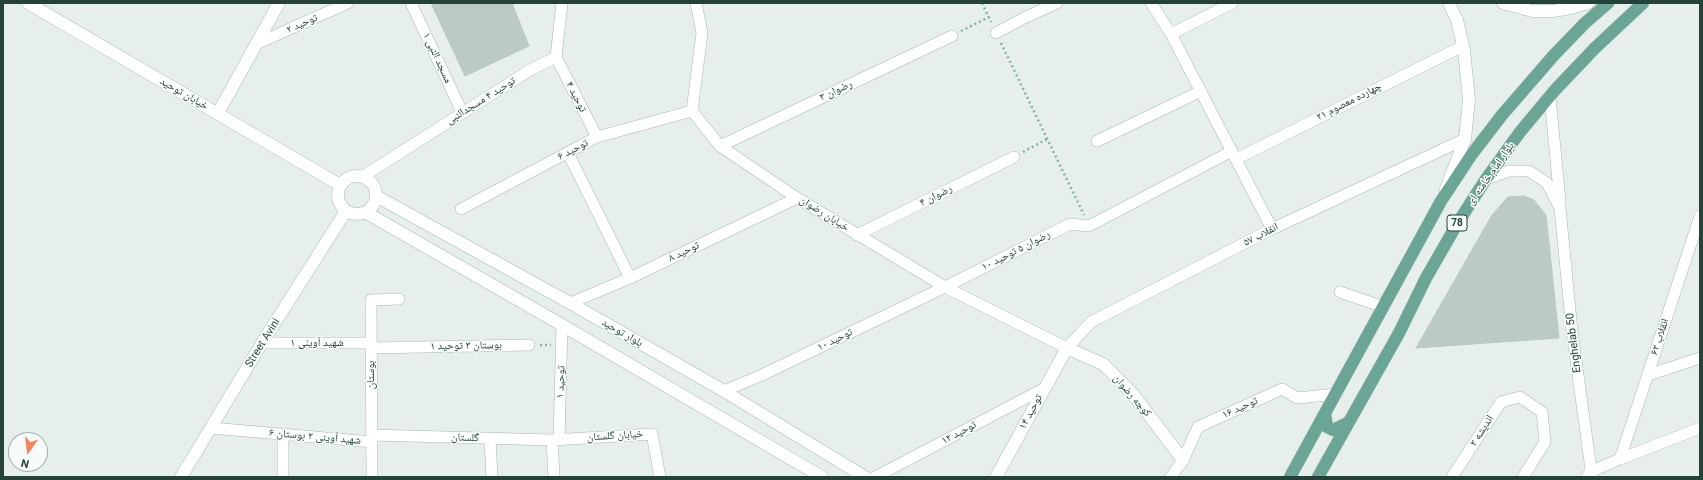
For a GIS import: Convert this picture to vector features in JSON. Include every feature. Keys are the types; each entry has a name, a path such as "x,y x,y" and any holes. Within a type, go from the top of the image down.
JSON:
{"main road":[{"name":"78","path":"1290,477 1442,201 1472,154 1502,115 1554,55 1585,22 1608,3"},
{"name":"بلوار امام خامنه ای","path":"1318,477 1399,333 1426,278 1457,224 1486,178 1520,132 1550,97 1595,48 1643,3"},
{"path":"1325,414 1327,426 1333,430 1349,422"}],"street":[{"name":"خیابان توحید","path":"28,3 340,185"},
{"path":"218,113 279,3"},
{"name":"توحید ۲","path":"256,44 348,3"},
{"name":"مسجد النبی ۱","path":"411,3 462,112"},
{"path":"556,56 562,3"},
{"path":"692,111 702,33 696,3"},
{"path":"996,33 1057,3"},
{"path":"1151,3 1171,34 1272,229"},
{"path":"1171,34 1232,3"},
{"path":"1442,201 1465,139 1469,99 1463,46 1456,20 1449,3"},
{"path":"1503,3 1532,11 1553,11 1588,3"},
{"name":"رضوان ۳","path":"720,146 952,36"},
{"name":"چهارده معصوم ۲۱","path":"1089,226 1463,46"},
{"name":"توحید ۴ مسجدالنبی","path":"362,176 462,112 530,70 556,56"},
{"name":"توحید ۴","path":"556,56 597,138"},
{"path":"1097,141 1201,91"},
{"name":"Enghelab 50","path":"1550,97 1572,332 1590,475"},
{"name":"توحید ۶","path":"461,209 597,138 692,111"},
{"name":"خیابان رضوان","path":"692,111 720,146 796,198 945,287 1067,348"},
{"name":"انقلاب ۵۷","path":"1067,348 1091,322 1272,229 1465,139"},
{"path":"568,153 630,278"},
{"name":"رضوان ۴","path":"857,235 1014,157"},
{"path":"1486,178 1508,171 1530,171 1547,183 1560,208"},
{"path":"362,176 372,184 376,196 373,205 365,212 355,214 346,211 340,204 338,194 340,185 350,177 362,176"},
{"name":"بلوار توحید","path":"376,196 724,391 866,477"},
{"name":"توحید ۸","path":"570,304 630,278 796,198"},
{"name":"Street Avini","path":"181,477 262,344 346,211"},
{"name":"بلوار توحید","path":"365,212 822,477"},
{"path":"395,229 396,223 400,217 407,214"},
{"name":"انقلاب ۶۲","path":"1620,459 1700,216"},
{"name":"رضوان ۵ توحید ۱۰","path":"945,287 1070,224 1089,226"},
{"name":"توحید ۱۰","path":"724,391 762,375 945,287"},
{"path":"1340,292 1384,307"},
{"name":"بوستان","path":"372,477 371,300 399,299"},
{"name":"توحید ۱","path":"554,477 562,325"},
{"name":"شهید آوینی ۱","path":"262,344 371,345"},
{"name":"بوستان ۳ توحید ۱","path":"371,345 529,345"},
{"name":"توحید ۱۴","path":"996,477 1067,348"},
{"name":"کوچه رضوان","path":"1067,348 1103,364 1132,392 1183,460"},
{"path":"1648,375 1700,358"},
{"name":"توحید ۱۲","path":"875,477 1044,389"},
{"name":"توحید ۱۶","path":"1171,477 1183,460 1198,427 1282,389 1297,398 1336,394"},
{"name":"اندیشه ۲","path":"1452,477 1501,402 1520,398 1542,412 1544,442 1523,477"},
{"name":"شهید آوینی ۲ بوستان ۶","path":"211,428 372,439"},
{"path":"1590,475 1620,459 1700,428"},
{"path":"283,434 283,477"},
{"name":"خیابان گلستان","path":"555,440 652,434 660,477"},
{"path":"490,438 492,477"},
{"name":"گلستان","path":"372,439 490,438 555,440"}],"path":[{"path":"982,3 1089,226"},
{"path":"952,36 989,16"},
{"path":"1014,157 1046,139"},
{"path":"529,345 562,346"}],"building":[{"path":"431,3 512,3 529,46 465,76"},
{"path":"1524,196 1534,200 1546,215 1559,338 1416,348 1492,215 1508,197"}]}
